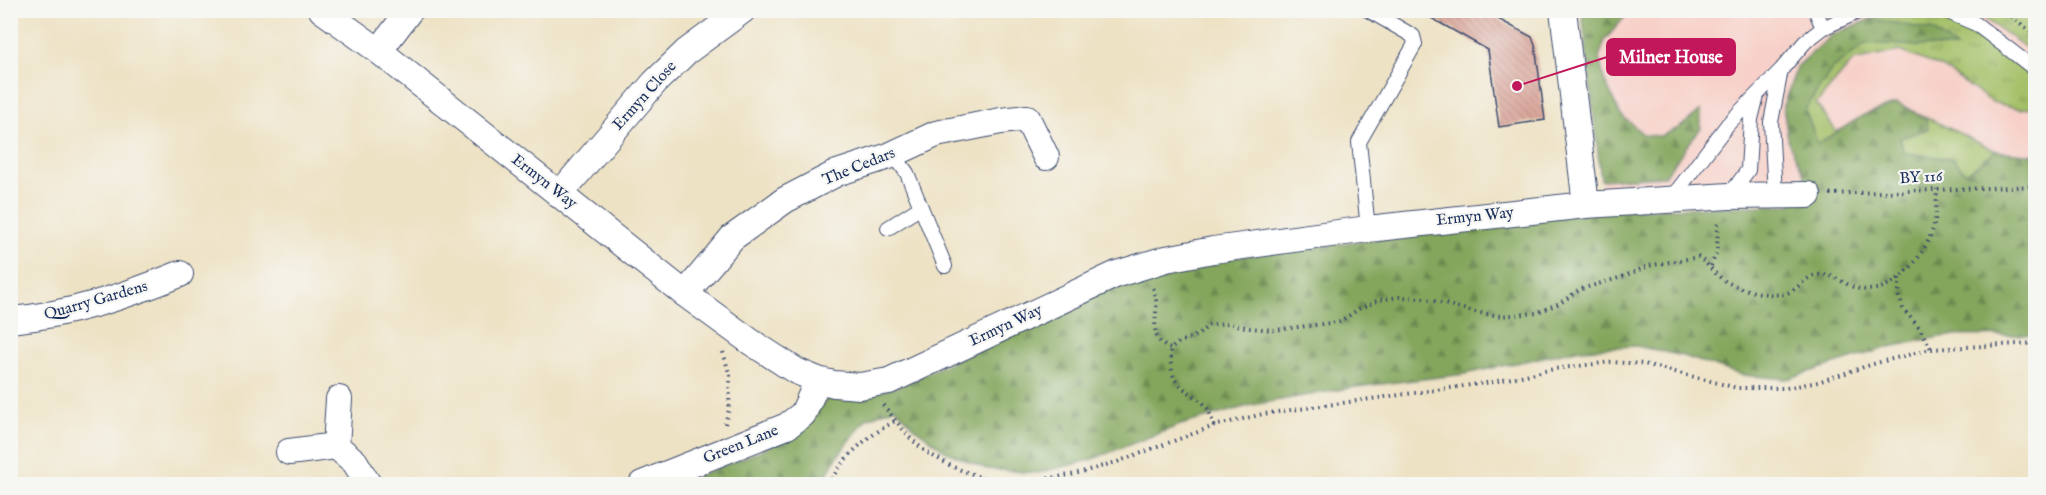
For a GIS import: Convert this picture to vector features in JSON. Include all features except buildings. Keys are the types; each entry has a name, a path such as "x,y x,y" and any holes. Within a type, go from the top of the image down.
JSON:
{"street":[{"name":"Ermyn Way","path":"322,10 379,51 717,318 796,372 818,380 860,386 889,381 1117,274 1143,265 1212,250 1586,204 1723,196 1808,195"},
{"path":"379,51 410,10"},
{"name":"Ermyn Close","path":"559,195 655,82 687,52 743,10"},
{"path":"1563,10 1586,204"},
{"name":"The Cedars","path":"686,294 732,238 786,200 837,174 889,156 936,134 1027,118 1046,157"},
{"name":"Quarry Gardens","path":"10,320 71,311 132,293 180,274"},
{"name":"Green Lane","path":"642,484 787,426 803,414 818,380"},
{"path":"336,446 339,399"},
{"path":"289,452 336,446 355,462 368,484"}],"lane":[{"path":"1368,10 1413,36 1415,44 1359,142 1368,229"},
{"path":"1817,10 1816,14 1823,28"},
{"path":"1670,200 1728,124 1805,42 1823,28 1862,10"},
{"path":"1943,10 1976,24 2036,70"},
{"path":"1774,195 1771,122 1781,70"},
{"path":"1723,196 1748,170 1751,119 1757,95"},
{"path":"889,156 899,162 907,173 945,266"},
{"path":"888,228 921,207"}],"path":[{"path":"2001,10 2036,35"},
{"name":"BY 116","path":"1808,195 2036,186"},
{"path":"1171,349 1179,342 1198,335 1209,325 1228,322 1250,328 1274,330 1339,322 1379,300 1399,297 1423,298 1474,312 1501,316 1536,313 1560,303 1581,289 1622,277 1648,266 1698,257 1711,266 1722,279 1744,289 1769,294 1786,293 1818,274 1833,276 1856,288 1885,287 1899,278 1915,262 1926,246 1935,224 1937,189"},
{"path":"1711,266 1717,251 1723,196"},
{"path":"1143,265 1158,305 1155,336 1162,345 1171,349"},
{"path":"1899,278 1899,297 1903,309 1919,327 1931,350"},
{"path":"717,318 721,348 730,376 729,409 724,426"},
{"path":"875,384 884,406 895,421 926,452 953,467 988,480 1036,480 1071,476 1117,462 1214,426 1298,408 1493,382 1554,369 1611,362 1644,364 1737,388 1786,388 1818,382 1873,364 1931,350 2036,343"},
{"path":"1171,349 1173,375 1179,386 1192,393 1206,407 1214,426"},
{"path":"829,484 853,451 875,432 895,421"}],"shaded area":[{"path":"1582,11 2035,11 2035,170 1714,180 1602,189"}],"green space":[{"path":"1582,11 1630,11 1605,40 1599,58 1604,79 1620,114 1644,135 1660,136 1679,128 1701,110 1701,128 1664,176 1601,180"},
{"path":"1962,11 2035,11 2035,54 1985,19"},
{"path":"1906,15 1944,20 1990,45 2021,68 2035,82 2035,107 2020,109 1992,102 1943,68 1900,51 1853,61 1816,104 1837,132 1864,115 1897,103 1996,151 1966,173 1789,144 1783,106 1797,67 1832,35 1875,17"},
{"path":"1871,19 1932,30 1956,48 1867,43 1831,70 1805,110 1818,144 1864,115 1897,103 1926,119 1928,129 1900,138 1904,153 1953,159 1966,173 1996,151 2035,155 2035,335 1945,336 1889,347 1787,379 1742,375 1683,356 1636,346 1580,349 1465,374 1355,387 1252,405 1180,425 1090,460 1038,473 987,469 947,452 915,428 895,407 866,419 834,461 822,484 676,484 746,457 796,434 828,398 854,399 899,386 1157,267 1605,210 1791,205 1805,176 1789,144 1783,106 1797,67 1832,35"}],"place":[{"name":"Milner House","path":"1517,86"}]}
